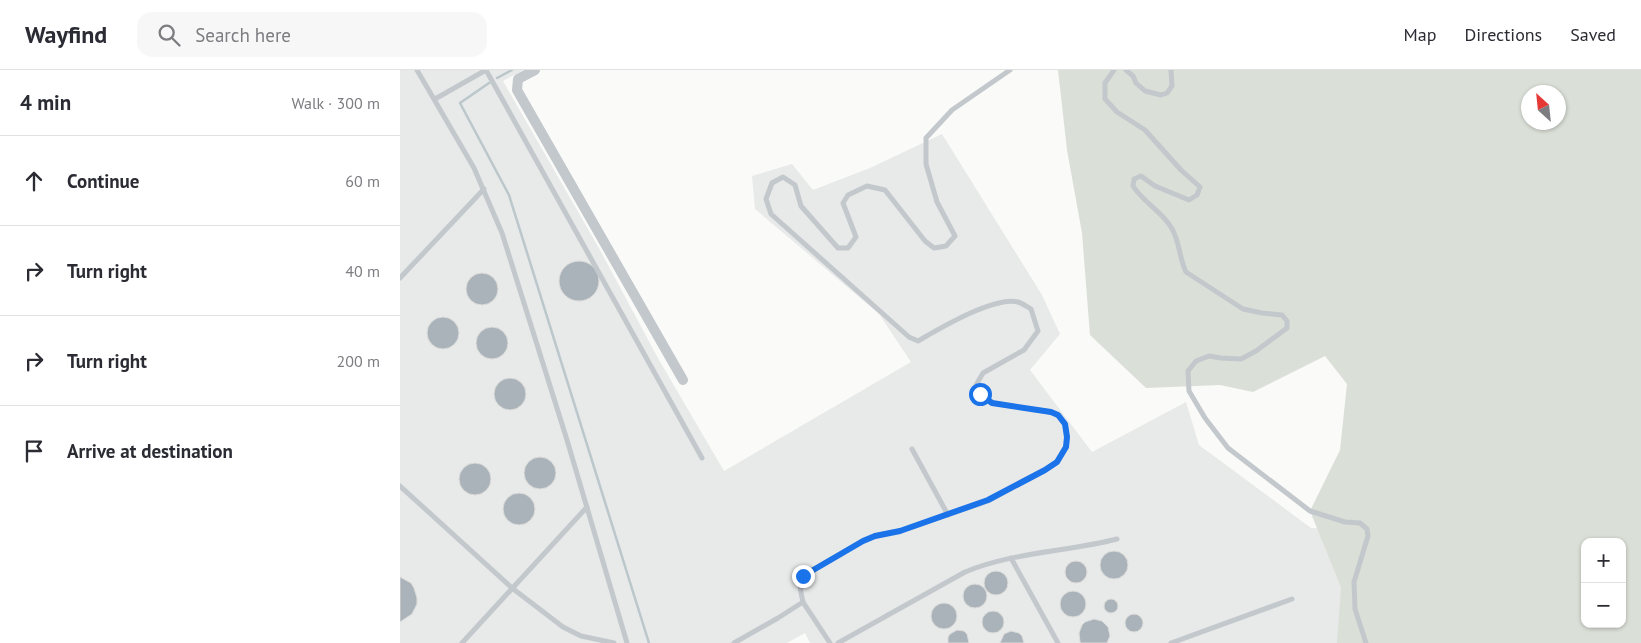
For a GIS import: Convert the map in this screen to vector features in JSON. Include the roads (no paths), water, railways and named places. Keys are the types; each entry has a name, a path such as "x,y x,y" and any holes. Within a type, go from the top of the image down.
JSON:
{"street":[{"path":"535,70 518,79 517,90 683,380"}],"lane":[{"path":"417,70 474,168 502,233 627,643"},
{"path":"435,99 486,70 702,458"},
{"path":"830,643 803,602 799,584 803,576 863,541 875,536 900,531 988,500 1045,470 1057,462 1066,447 1067,437 1065,424 1058,415 1051,412 992,403 980,394 976,385 983,373 1024,350 1038,331 1031,309 1017,302 1001,303 969,313 918,341 909,337 771,214 766,199 772,183 783,177 795,185 801,206 838,248 848,248 856,237 843,203 848,195 867,186 885,190 925,240 934,248 946,246 955,236 937,202 926,164 926,138 952,110 1010,70"},
{"path":"1114,70 1105,84 1105,99 1117,112 1145,130 1181,170 1200,187 1197,195 1189,200 1155,186 1141,176 1134,179 1133,186 1140,196 1171,227 1179,245 1182,264 1186,272 1243,309 1282,315 1287,321 1287,328 1256,351 1241,358 1209,356 1196,361 1188,371 1189,391 1228,448 1310,511 1345,522 1360,523 1367,529 1368,536 1354,582 1355,609 1366,643"},
{"path":"1126,70 1145,91 1161,95 1167,93 1172,86 1171,70"},
{"path":"400,278 484,189"},
{"path":"912,449 948,515"},
{"path":"400,486 512,588 563,627 581,636 614,643"},
{"path":"462,643 587,507"},
{"path":"838,643 965,572 983,565 1011,558 1117,539"},
{"path":"1011,558 1058,643"},
{"path":"1170,643 1292,598"},
{"path":"734,643 803,602"}],"waterway":[{"path":"497,78 512,70"},
{"path":"489,83 460,103 509,195 649,643"}]}
